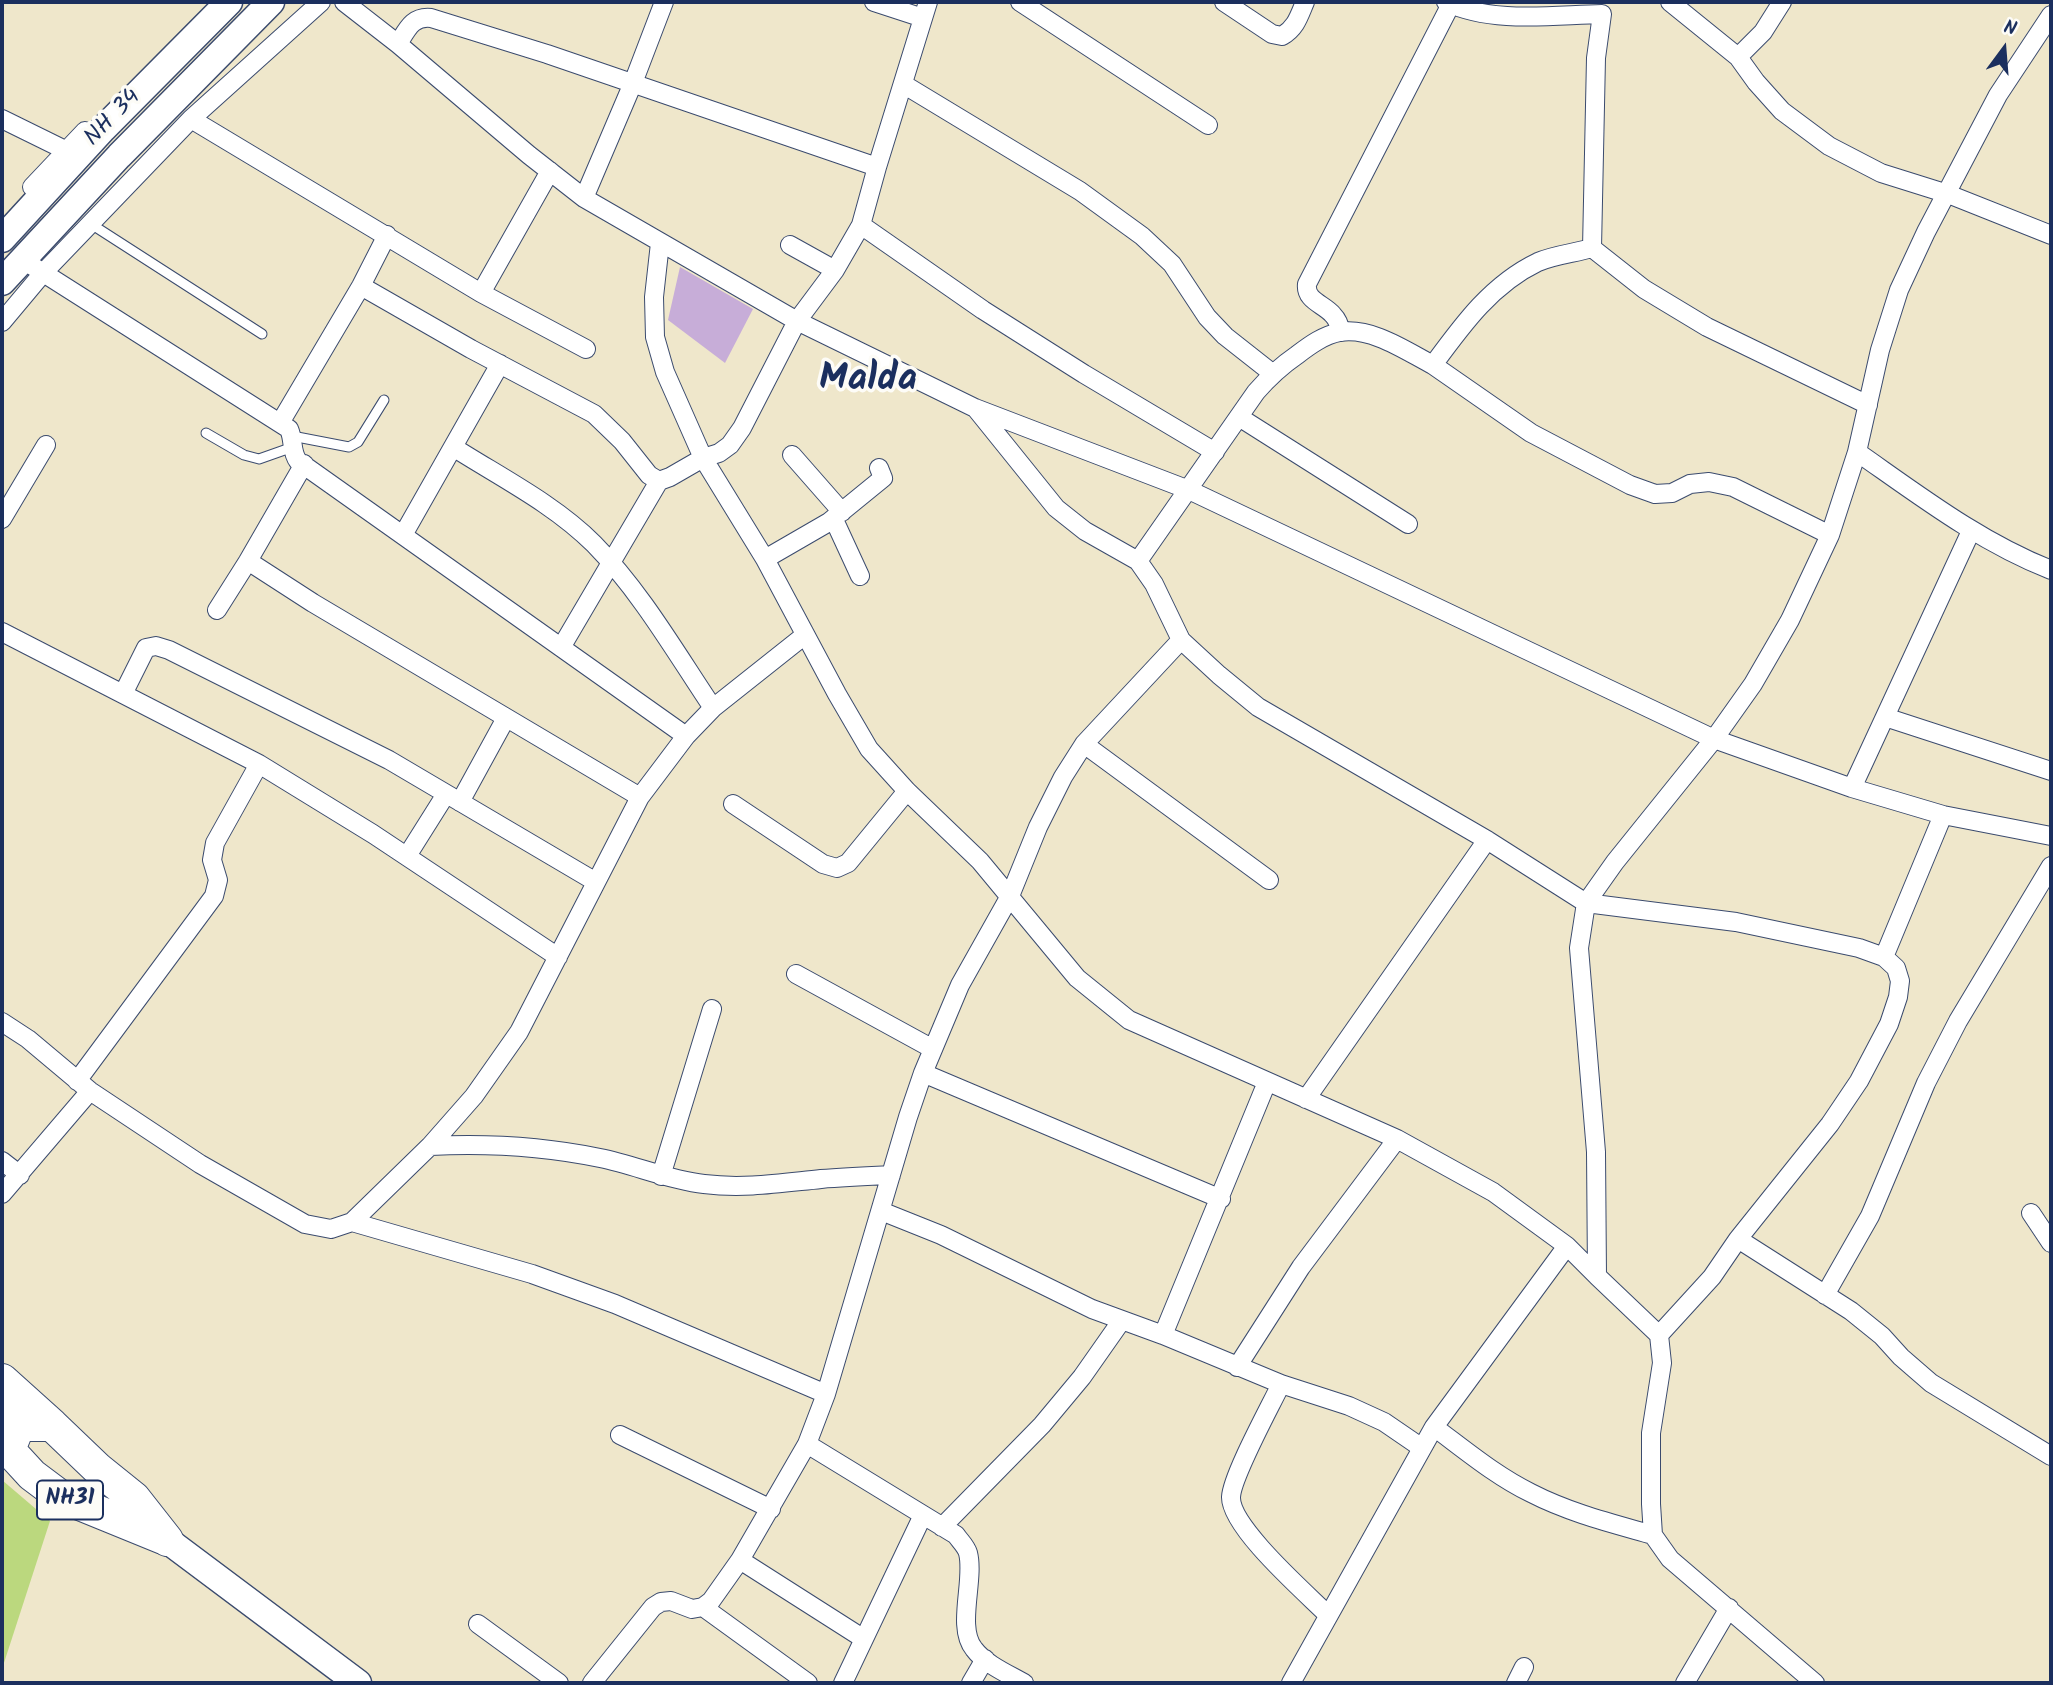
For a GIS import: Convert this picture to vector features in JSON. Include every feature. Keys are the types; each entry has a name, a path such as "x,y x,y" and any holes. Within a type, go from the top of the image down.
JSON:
{"highway":[{"path":"2,1380 52,1424"},
{"name":"NH31","path":"52,1424 98,1469 134,1498 167,1540 60,1496 32,1475 8,1432 52,1424"},
{"name":"NH31","path":"60,1496 86,1489 98,1469"}],"main road":[{"name":"NH 34","path":"2,239 103,129 229,2"},
{"path":"2,282 33,266 119,156 271,2"},
{"path":"167,1540 358,1683"}],"street":[{"path":"2,220 65,150 218,2"},
{"path":"2,322 33,266 91,224 191,120 321,2"},
{"path":"344,2 584,198 797,321 975,408 1189,490 1714,738 1852,788 1943,816 2051,836"},
{"path":"584,198 664,2"},
{"path":"562,646 659,481 703,458 719,453 730,445 742,428 797,321 835,270 861,225 926,10 874,2"},
{"path":"1020,2 1208,125"},
{"path":"1224,2 1272,34 1283,36 1290,32 1297,22 1305,2"},
{"path":"1670,2 1738,57 1782,111 1829,146 1881,173 1948,194 2051,236"},
{"path":"1738,57 1763,32 1782,2"},
{"path":"1341,331 1333,314 1310,297 1306,291 1307,284 1448,3 1507,16 1604,8 1596,58 1592,248"},
{"path":"1597,1276 1596,1152 1579,948 1586,903 1753,684 1790,620 1830,535 1857,452 1880,350 1899,290 1926,232 1998,95 2051,15"},
{"path":"398,44 413,22 420,17 431,18 633,83 877,167"},
{"path":"903,84 1080,191 1142,236 1172,264 1207,317 1225,336 1272,373"},
{"path":"2,120 65,150"},
{"path":"191,120 481,293 586,349"},
{"path":"481,293 550,171"},
{"path":"861,225 983,310 1215,452"},
{"path":"387,235 289,435 295,457 686,736"},
{"path":"660,243 654,297 655,337 665,372 703,458 765,559 869,749 907,791 980,861 1077,978 1129,1020 1397,1139 1493,1192 1567,1246 1659,1335 1662,1363 1651,1433 1653,1535 1670,1559 1815,1683"},
{"path":"790,245 835,270"},
{"path":"1433,365 1468,318 1499,285 1540,261 1592,248"},
{"path":"1592,248 1644,289 1707,327 1868,405"},
{"path":"33,266 289,435"},
{"path":"361,286 594,414 622,441 649,475 659,481"},
{"path":"1138,561 1272,373 1316,341 1341,331 1367,334 1433,365 1531,433 1630,485 1655,494 1672,493 1690,484 1709,482 1733,487 1830,535"},
{"path":"403,535 500,364"},
{"path":"975,408 1056,508 1086,531 1138,561 1154,584 1181,640 1258,707 1487,840 1586,903 1736,922 1859,948 1884,957 1896,968 1900,981 1898,997 1889,1024 1859,1082 1830,1124 1738,1239 1712,1277 1659,1335"},
{"path":"1239,417 1408,524"},
{"path":"2,519 46,445"},
{"path":"453,447 541,502 592,542 625,579 713,709"},
{"path":"1857,452 1971,531 2051,570"},
{"path":"793,455 835,517 860,576"},
{"path":"217,610 304,464"},
{"path":"765,559 835,517 883,478 879,468"},
{"path":"1852,788 1971,531"},
{"path":"248,561 640,797"},
{"path":"2,632 260,764 407,856 558,957"},
{"path":"2,1022 84,1086 200,1164 305,1224 331,1229 352,1222 430,1146 474,1096 519,1032 640,797 686,736 713,709 805,635"},
{"path":"592,1683 653,1607 661,1602 671,1601 692,1609 703,1607 711,1601 771,1509 807,1444 826,1394 923,1073 960,985 1010,896 1038,827 1063,777 1084,744 1181,640"},
{"path":"123,694 146,648 156,646 169,650 389,760 596,882"},
{"path":"1885,717 2051,771"},
{"path":"407,856 453,798 506,718"},
{"path":"1084,744 1269,880"},
{"path":"2,1194 20,1175 84,1086 214,896 218,880 212,860 215,843 260,764"},
{"path":"733,804 823,864 837,867 848,863 907,791"},
{"path":"1884,957 1943,816"},
{"path":"1306,1099 1487,840"},
{"path":"1825,1295 1870,1216 1926,1083 1958,1021 2051,866"},
{"path":"796,974 933,1049"},
{"path":"661,1176 712,1009"},
{"path":"923,1073 1221,1199"},
{"path":"1163,1335 1267,1082"},
{"path":"1237,1367 1301,1266 1397,1139"},
{"path":"430,1146 487,1143 551,1149 604,1159 661,1176 702,1184 743,1187 891,1175"},
{"path":"2,1161 20,1175"},
{"path":"881,1211 941,1235 1092,1310 1163,1335 1281,1384 1349,1406 1384,1422 1422,1448"},
{"path":"2031,1213 2051,1243"},
{"path":"352,1222 532,1274 591,1295 826,1394"},
{"path":"1738,1239 1851,1311 1882,1336 1931,1383 2051,1455"},
{"path":"1291,1683 1434,1427 1567,1246"},
{"path":"942,1527 1042,1425 1082,1377 1122,1320"},
{"path":"1281,1384 1236,1478 1231,1497 1234,1514 1251,1537 1328,1615"},
{"path":"1434,1427 1492,1470 1530,1493 1576,1513 1653,1535"},
{"path":"620,1435 771,1509"},
{"path":"807,1444 956,1535 968,1550 971,1571 966,1611 972,1648 1024,1683"},
{"path":"843,1683 923,1515"},
{"path":"740,1560 864,1639"},
{"path":"703,1607 808,1683"},
{"path":"1685,1683 1730,1608"},
{"path":"478,1624 559,1683"},
{"path":"971,1683 985,1659"}],"lane":[{"path":"91,224 262,334"},
{"path":"206,433 244,455 259,459 289,435 349,447 358,442 384,400"}],"green space":[{"path":"2,1480 50,1521 2,1669"}],"building":[{"path":"680,267 753,309 725,363 668,320"}],"district":[{"name":"Malda","path":"868,383"}]}
